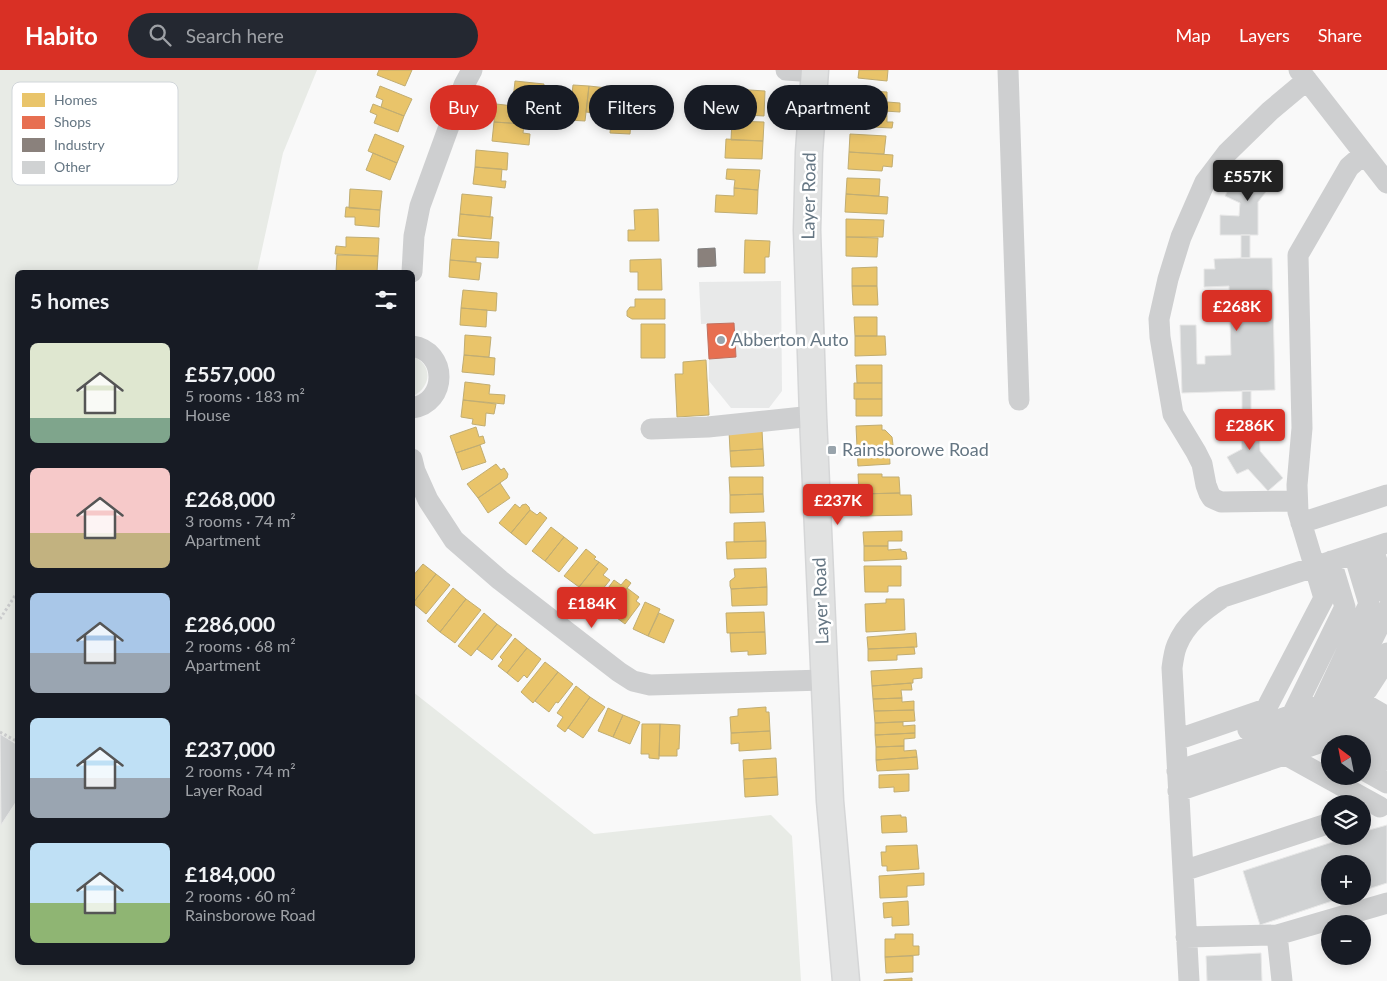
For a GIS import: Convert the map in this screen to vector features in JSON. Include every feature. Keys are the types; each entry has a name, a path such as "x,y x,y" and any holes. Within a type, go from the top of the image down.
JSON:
{"main road":[{"name":"Layer Road","path":"815,71 808,230 812,416 830,801 846,981"}],"street":[{"path":"412,270 414,236 420,206 464,85 472,70"},
{"path":"786,70 815,71"},
{"path":"1008,70 1019,400"},
{"path":"1298,501 1221,502 1212,498 1206,485 1202,464 1174,414 1160,337 1159,320 1168,279 1182,237 1205,182 1227,153 1303,75 1387,183"},
{"path":"1297,715 1345,607 1301,523 1298,512 1297,485 1302,428 1298,255 1349,167 1364,154"},
{"path":"415,347 426,351 433,358 438,367 440,377 433,396 426,403 415,407"},
{"path":"651,429 708,427 812,416"},
{"path":"415,471 428,500 454,540 500,580 633,681 650,686 824,680"},
{"path":"1301,523 1387,496"},
{"path":"1189,981 1172,668 1177,646 1186,628 1202,612 1222,597 1371,548"},
{"path":"1371,548 1387,594"},
{"path":"1340,722 1369,604 1371,548"},
{"path":"1177,764 1266,709 1324,598 1323,564"},
{"path":"1340,722 1387,610"},
{"path":"1177,764 1286,754 1340,722 1378,673 1387,653"},
{"path":"1266,709 1340,722 1387,740"},
{"path":"1177,764 1297,715 1340,722 1387,719"},
{"path":"1340,722 1387,760"},
{"path":"1286,754 1377,808"},
{"path":"1371,774 1387,783"},
{"path":"1183,870 1321,826"},
{"path":"1186,937 1277,935 1387,903"},
{"path":"1277,935 1282,981"}],"path":[{"path":"0,619 15,596"},
{"path":"0,732 15,740"}],"shaded area":[{"path":"0,70 317,70 283,153 257,270 15,270 15,965 415,965 415,694 594,834 771,815 792,836 801,981 0,981"},
{"path":"781,281 782,391 769,408 731,408 709,381 709,359 736,357 734,323 701,324 699,282"},
{"path":"415,358 424,365 428,376 424,387 415,395"}],"building: Homes":[{"path":"379,70 412,70 405,86 377,75"},
{"path":"859,70 888,70 887,81 858,78"},
{"path":"515,81 544,84 544,85 515,85"},
{"path":"579,85 589,86 585,121 579,121"},
{"path":"380,86 412,99 404,116 381,107 383,100 376,97"},
{"path":"589,86 589,112 586,112"},
{"path":"757,90 765,91 764,116 757,116"},
{"path":"888,102 900,103 900,112 888,111"},
{"path":"373,104 404,116 398,132 374,123 377,115 370,112"},
{"path":"497,104 507,105 507,123 497,122"},
{"path":"497,122 507,123 507,130 523,130 523,133 530,134 529,145 492,141 493,130 497,130"},
{"path":"757,122 764,122 763,141 731,140 732,130 757,130"},
{"path":"888,122 893,122 892,128 888,128"},
{"path":"610,130 630,130 630,134 610,133"},
{"path":"375,134 404,146 397,163 368,151"},
{"path":"850,134 886,136 884,154 849,152"},
{"path":"726,139 763,141 762,159 725,158"},
{"path":"476,150 508,153 507,170 475,167"},
{"path":"849,152 893,155 892,167 883,166 882,171 848,169"},
{"path":"373,153 397,163 390,180 366,170"},
{"path":"475,167 502,169 501,181 506,181 505,188 473,184"},
{"path":"727,169 760,170 758,190 734,188 735,180 726,179"},
{"path":"847,178 880,179 879,196 846,194"},
{"path":"734,188 758,190 757,214 715,212 716,195 734,196"},
{"path":"350,189 382,191 380,210 349,208"},
{"path":"462,194 492,197 490,217 460,214"},
{"path":"846,194 888,197 887,214 845,212"},
{"path":"346,207 380,210 379,227 355,225 355,217 345,217"},
{"path":"658,209 659,241 628,241 628,230 635,230 634,210"},
{"path":"460,214 493,217 491,239 458,236"},
{"path":"846,219 884,220 883,237 846,237"},
{"path":"346,237 379,238 378,256 335,254 336,246 346,247"},
{"path":"846,237 878,238 877,257 846,256"},
{"path":"452,239 499,242 498,258 476,257 476,262 450,260"},
{"path":"745,240 770,241 769,257 765,257 765,273 744,273"},
{"path":"337,255 378,256 377,270 336,270"},
{"path":"661,259 662,290 638,290 638,272 630,272 630,260"},
{"path":"450,260 481,263 479,280 449,277"},
{"path":"877,267 877,286 852,286 852,268"},
{"path":"852,286 877,286 878,305 853,305"},
{"path":"463,290 497,293 496,311 461,308"},
{"path":"635,299 665,299 665,319 632,319 627,316 627,311 630,307 635,307"},
{"path":"461,308 487,310 486,327 460,325"},
{"path":"854,317 877,317 877,336 855,336"},
{"path":"641,324 665,324 665,358 641,358"},
{"path":"465,335 491,337 489,357 464,355"},
{"path":"855,336 885,336 886,355 855,356"},
{"path":"464,355 495,358 494,375 462,372"},
{"path":"706,360 709,415 677,417 675,374 683,374 683,362"},
{"path":"856,365 882,365 882,383 857,383"},
{"path":"465,382 490,385 489,394 505,395 504,404 463,400"},
{"path":"854,383 882,383 882,399 854,399"},
{"path":"856,399 882,399 882,416 856,416"},
{"path":"463,400 496,404 494,414 486,413 485,426 472,424 473,419 461,417"},
{"path":"882,425 882,430 885,430 892,437 893,445 857,447 856,426"},
{"path":"476,427 479,437 483,436 485,443 456,453 450,436"},
{"path":"762,430 763,449 730,451 729,431"},
{"path":"480,445 486,462 462,470 456,453"},
{"path":"889,445 890,464 858,466 857,447"},
{"path":"763,449 764,466 731,467 730,451"},
{"path":"496,464 501,470 504,468 508,474 507,478 478,498 467,484"},
{"path":"858,474 882,474 882,477 899,477 900,493 859,494"},
{"path":"729,477 763,477 763,494 730,495"},
{"path":"500,483 510,498 488,513 478,498"},
{"path":"900,493 900,495 911,495 912,515 860,516 859,494"},
{"path":"763,494 764,512 730,513 730,495"},
{"path":"515,504 520,508 526,504 530,510 511,533 499,523"},
{"path":"530,510 537,515 540,512 547,518 526,545 511,533"},
{"path":"765,522 766,541 734,542 734,523"},
{"path":"551,527 564,537 545,561 532,551"},
{"path":"902,531 902,541 888,541 888,546 864,546 863,532"},
{"path":"564,537 578,548 559,572 545,561"},
{"path":"766,541 766,558 727,559 726,542"},
{"path":"864,546 888,546 888,550 901,549 901,551 906,552 907,559 864,561"},
{"path":"586,549 599,562 579,587 564,576"},
{"path":"599,562 608,569 603,575 610,580 594,600 579,587"},
{"path":"423,564 436,574 415,600 415,573"},
{"path":"864,566 901,566 901,586 888,586 888,592 865,592"},
{"path":"766,568 767,587 731,589 730,581 735,577 734,569"},
{"path":"436,574 450,585 426,614 415,605 415,600"},
{"path":"626,579 631,583 609,612 597,603 614,580 621,585"},
{"path":"767,587 767,605 732,606 731,589"},
{"path":"453,588 466,599 440,632 427,621"},
{"path":"627,588 639,597 636,601 640,604 625,624 609,612"},
{"path":"466,599 481,610 455,643 440,632"},
{"path":"886,599 904,599 905,630 866,632 865,604 886,603"},
{"path":"645,602 660,609 648,636 633,629"},
{"path":"764,612 765,632 727,633 726,613"},
{"path":"484,613 497,624 471,656 458,646"},
{"path":"659,613 674,620 664,643 648,636"},
{"path":"497,624 512,635 492,660 477,649"},
{"path":"765,632 766,654 748,655 748,651 731,652 730,633"},
{"path":"916,633 917,647 868,649 867,637"},
{"path":"515,638 527,648 507,673 498,666 503,660 500,657"},
{"path":"914,647 915,654 897,655 897,660 868,661 868,649"},
{"path":"527,648 541,659 527,678 524,675 518,682 507,673"},
{"path":"545,662 558,672 533,703 521,692"},
{"path":"922,668 922,678 913,679 913,683 872,686 871,671"},
{"path":"558,672 573,684 549,712 535,701"},
{"path":"911,683 912,690 901,690 902,698 873,699 872,686"},
{"path":"576,686 590,697 565,732 557,726 563,717 557,713"},
{"path":"590,697 605,707 583,738 568,728"},
{"path":"902,698 902,702 914,701 914,710 874,711 873,699"},
{"path":"766,707 766,712 769,712 770,731 731,733 730,717 738,716 738,709"},
{"path":"608,708 623,715 613,737 598,731"},
{"path":"914,710 915,721 875,723 874,711"},
{"path":"623,715 640,722 630,744 613,737"},
{"path":"903,722 903,726 915,725 915,733 875,735 875,723"},
{"path":"642,724 660,724 659,759 649,758 649,754 641,754"},
{"path":"660,724 680,725 677,756 659,756"},
{"path":"770,731 771,749 739,751 739,743 731,744 731,733"},
{"path":"915,733 915,738 904,739 904,746 876,747 875,735"},
{"path":"904,746 904,751 916,750 917,757 876,760 876,747"},
{"path":"917,757 918,769 877,771 876,760"},
{"path":"776,758 777,777 744,779 743,760"},
{"path":"909,774 909,791 894,792 894,787 879,788 879,775"},
{"path":"777,777 778,795 745,797 744,779"},
{"path":"901,815 901,817 906,817 907,832 882,833 881,816"},
{"path":"917,845 919,869 887,871 887,866 882,866 881,852 886,852 886,846"},
{"path":"924,873 924,885 907,886 907,897 880,898 879,876"},
{"path":"908,901 909,925 892,926 892,917 884,918 883,903"},
{"path":"895,934 913,934 913,946 919,946 919,955 885,957 885,939 895,939"},
{"path":"913,956 913,972 886,973 885,957"},
{"path":"912,978 912,981 884,981 884,980"}],"building: Shops":[{"name":"Abberton Auto","path":"734,323 736,357 709,359 707,324"}],"building: Industry":[{"path":"715,248 716,266 698,267 698,249"}],"building: Other":[{"path":"1265,161 1280,174 1258,202 1258,235 1220,235 1220,215 1239,216 1240,203 1225,196 1234,178 1246,184"},
{"path":"1241,235 1250,235 1250,258 1241,258"},
{"path":"1272,258 1275,390 1182,393 1180,325 1196,325 1197,364 1205,364 1205,356 1231,355 1229,286 1204,287 1204,269 1215,269 1214,259"},
{"path":"1242,391 1251,391 1251,418 1242,418"},
{"path":"1259,417 1260,451 1283,478 1268,491 1248,469 1237,474 1227,457 1242,449 1241,437 1222,438 1221,419"},
{"path":"0,734 15,743 15,804 1,825"},
{"path":"1387,825 1387,883 1371,888 1371,855 1321,855 1321,905 1260,925 1243,871 1323,845 1371,845 1371,829"},
{"path":"1261,953 1262,981 1207,981 1206,956"}],"place":[{"name":"Abberton Auto","path":"721,340"},
{"name":"Rainsborowe Road","path":"832,450"}]}
